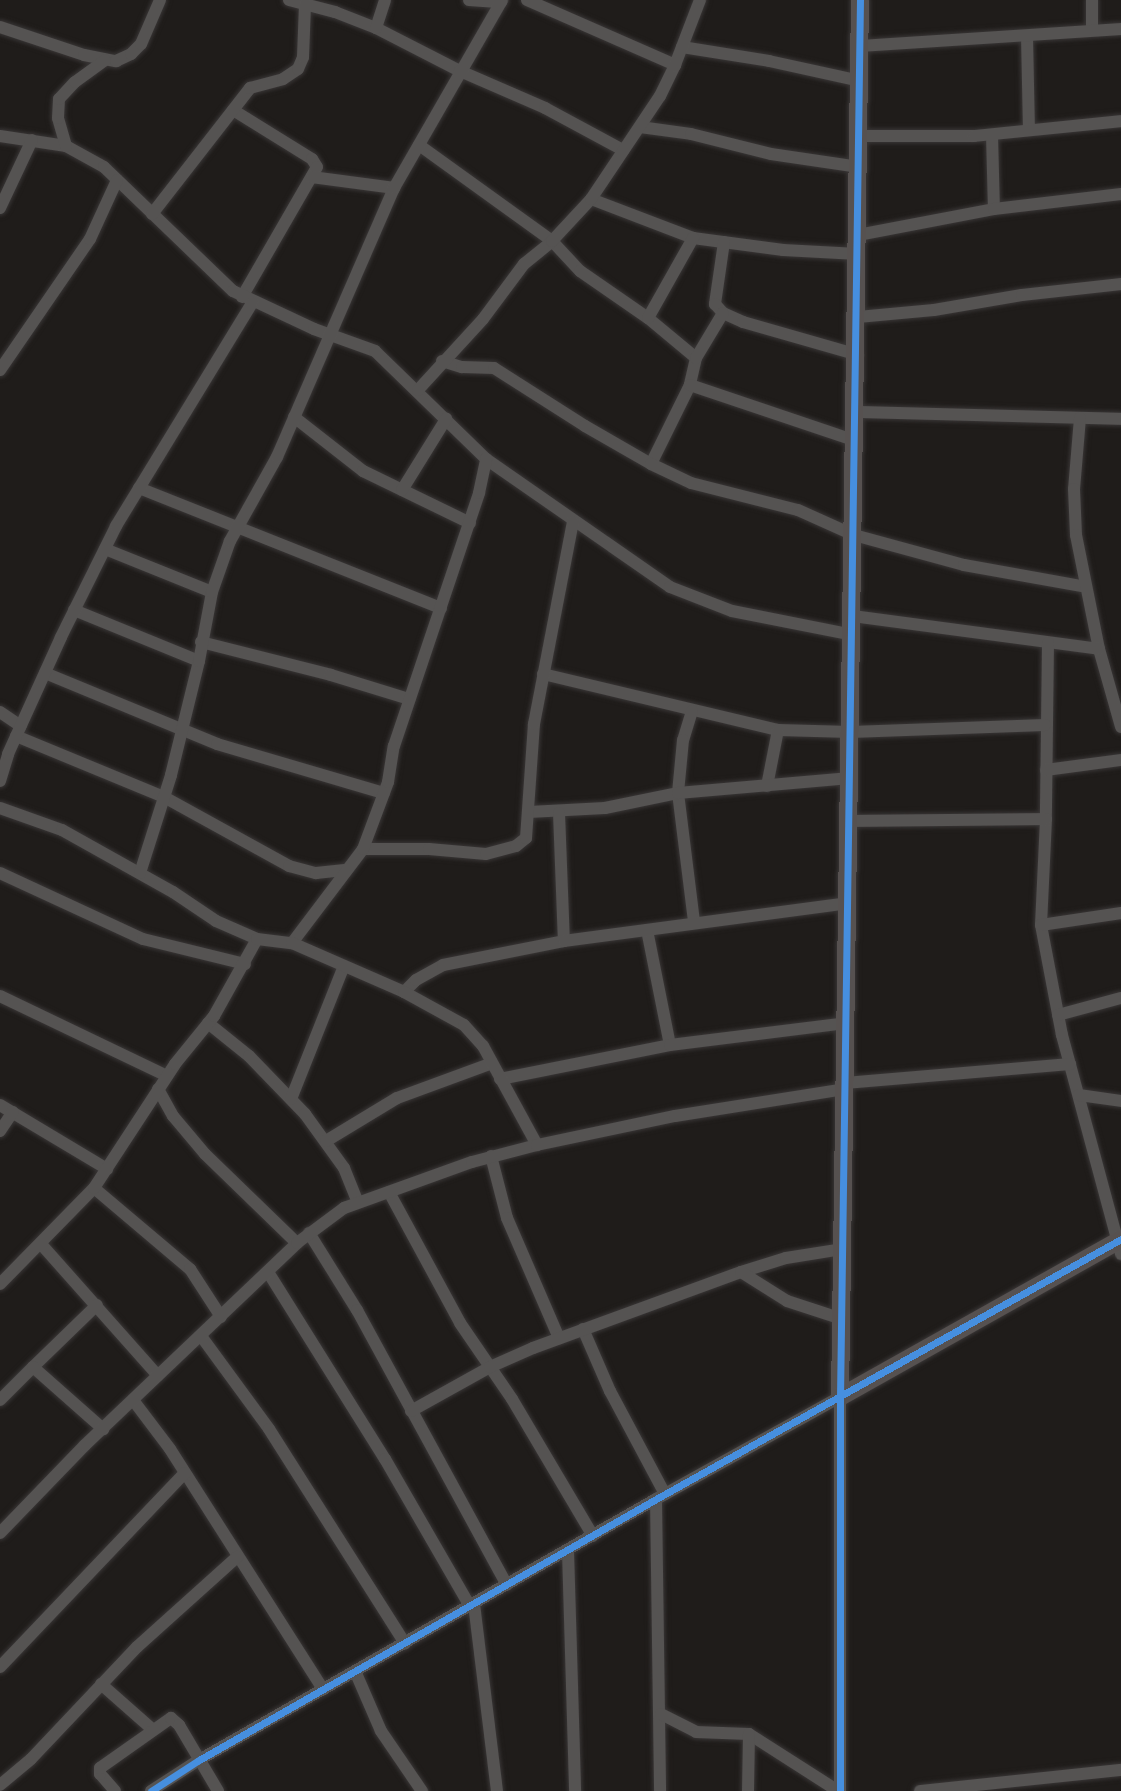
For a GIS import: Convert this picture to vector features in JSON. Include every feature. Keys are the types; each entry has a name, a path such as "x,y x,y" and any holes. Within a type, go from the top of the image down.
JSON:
{"street":[{"path":"0,27 105,60 122,60 131,54 150,25 160,0"},
{"path":"289,0 336,6 460,71 545,108 623,150"},
{"path":"376,28 385,0"},
{"path":"139,873 164,797 199,660 212,592 237,526 269,472 394,188 502,1 469,0"},
{"path":"527,0 676,65"},
{"path":"418,390 483,319 524,264 552,241 591,199 640,127 676,65 699,0"},
{"path":"839,1791 841,1397 858,355 860,0"},
{"path":"1092,0 1092,30"},
{"path":"152,214 250,88 283,79 298,69 303,57 304,4"},
{"path":"860,46 1121,29"},
{"path":"1027,36 1029,129"},
{"path":"682,47 769,61 860,81"},
{"path":"66,146 58,118 59,99 75,82 105,60"},
{"path":"1,773 74,610 105,549 247,300 313,177 316,162 233,110"},
{"path":"859,136 992,135 1121,121"},
{"path":"640,127 691,134 771,154 859,167"},
{"path":"992,135 994,209"},
{"path":"0,136 66,146 96,161 247,300 375,351 418,390 486,460 651,576 705,603 853,635"},
{"path":"0,208 32,140"},
{"path":"419,145 552,241 580,271 648,318 696,358"},
{"path":"313,177 394,188"},
{"path":"1,368 90,239 117,180"},
{"path":"858,235 994,209 1121,194"},
{"path":"591,199 693,238 783,250 858,254"},
{"path":"648,318 693,238"},
{"path":"724,242 715,304 723,313 743,322 858,355"},
{"path":"858,317 933,310 1121,284"},
{"path":"651,464 690,384 696,358 723,313"},
{"path":"442,361 462,367 494,368 558,410 651,464 691,482 798,510 854,535 964,565 1086,587"},
{"path":"690,384 856,441"},
{"path":"856,412 1121,419"},
{"path":"294,417 363,471 470,523"},
{"path":"1080,418 1074,489 1076,536 1099,649 1115,685 1121,727"},
{"path":"402,490 446,419"},
{"path":"292,943 363,849 384,793 394,746 409,699 470,523 486,460"},
{"path":"139,488 441,608"},
{"path":"363,849 495,852 516,846 526,838 530,762 543,674 573,522"},
{"path":"105,549 212,592"},
{"path":"74,610 199,660"},
{"path":"853,616 1099,649"},
{"path":"201,642 331,675 409,699"},
{"path":"151,1791 199,1760 661,1496 1120,1245 1070,1064 1041,925 1046,819 1048,643"},
{"path":"45,673 216,744 384,793"},
{"path":"543,674 778,730 851,732 1045,725"},
{"path":"692,711 683,740 678,793 694,922"},
{"path":"0,712 19,731 164,797 289,866 316,873 346,870"},
{"path":"767,786 778,730"},
{"path":"1046,769 1121,760"},
{"path":"529,812 559,813 605,808 678,793 850,778"},
{"path":"0,808 62,830 139,873 216,921 257,939 292,943 404,992 464,1025 483,1046 537,1145"},
{"path":"559,813 564,941"},
{"path":"850,821 1046,819"},
{"path":"0,873 143,939 245,964"},
{"path":"404,992 416,980 443,965 564,941 848,903"},
{"path":"1041,925 1121,913"},
{"path":"647,930 670,1045"},
{"path":"0,1284 94,1188 166,1076 208,1023 245,964 257,939"},
{"path":"291,1099 344,967"},
{"path":"0,996 166,1076"},
{"path":"1058,1015 1121,998"},
{"path":"208,1023 249,1056 291,1099 326,1141 344,1168 357,1202"},
{"path":"500,1079 670,1045 846,1023"},
{"path":"326,1141 397,1098 492,1063"},
{"path":"0,1534 103,1429 297,1243 357,1202 491,1156 675,1116 846,1086 1070,1064"},
{"path":"158,1089 173,1116 205,1154 297,1243"},
{"path":"1079,1095 1121,1101"},
{"path":"0,1104 107,1168"},
{"path":"0,1130 13,1112"},
{"path":"491,1156 507,1218 559,1338"},
{"path":"94,1188 190,1269 221,1317"},
{"path":"389,1192 460,1323 490,1367 593,1536"},
{"path":"309,1233 358,1310 506,1585"},
{"path":"41,1244 158,1376"},
{"path":"411,1411 490,1367 583,1329 786,1258 843,1249"},
{"path":"268,1272 385,1458 472,1605 497,1791"},
{"path":"741,1272 787,1301 842,1318"},
{"path":"0,1400 97,1305"},
{"path":"583,1329 661,1496 660,1791"},
{"path":"201,1336 269,1429 405,1643"},
{"path":"33,1367 103,1429"},
{"path":"133,1400 185,1473 323,1689"},
{"path":"0,1667 185,1473"},
{"path":"568,1551 575,1791"},
{"path":"0,1785 31,1759 137,1647 237,1557"},
{"path":"355,1671 381,1731 422,1791"},
{"path":"102,1685 152,1729"},
{"path":"661,1714 696,1732 749,1734 839,1791"},
{"path":"115,1791 100,1774 100,1768 171,1718 179,1725 218,1791"},
{"path":"748,1791 749,1734"},
{"path":"920,1791 1044,1785 1121,1770"}],"cycle path":[{"path":"840,1791 840,1397 860,0"},
{"path":"151,1791 199,1760 656,1499 1121,1239"}]}
